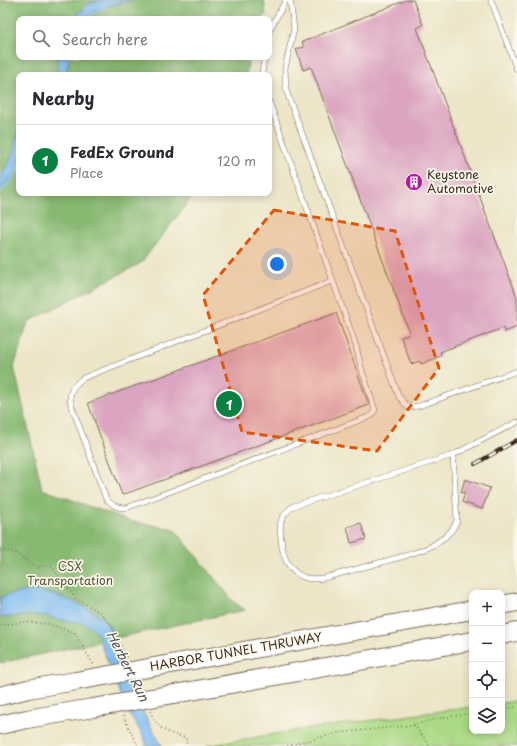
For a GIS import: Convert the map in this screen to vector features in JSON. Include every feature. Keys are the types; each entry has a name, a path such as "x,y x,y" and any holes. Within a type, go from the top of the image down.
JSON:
{"highway":[{"path":"505,604 517,602"},
{"name":"HARBOR TUNNEL THRUWAY","path":"0,696 28,689 469,611"},
{"path":"505,634 517,632"},
{"path":"0,725 469,641"}],"lane":[{"path":"272,26 286,0"},
{"path":"290,0 294,29 285,68 286,90 399,397 408,407 419,406 517,372"},
{"path":"491,0 517,70"},
{"path":"262,72 264,60"},
{"path":"272,111 356,346 361,367 374,404 374,410 370,416 126,508 120,508 110,503 106,499 71,404 70,392 75,384 82,378 332,281"},
{"path":"453,455 457,521 452,530 445,537 430,547 408,555 324,578 315,579 301,576 287,564 283,556 280,532 281,523 287,511 294,506 453,455 517,422"}],"path":[{"path":"0,550 14,552 36,567 51,566 75,598 99,612 110,624 128,661"},
{"path":"0,625 24,622 48,624 74,632 96,669"},
{"path":"505,709 517,707"},
{"path":"149,708 155,722 164,731 186,738 187,746"},
{"path":"287,746 337,733 414,725 436,719 469,714"},
{"path":"122,715 138,746"},
{"path":"414,725 430,746"}],"highlighted area":[{"path":"274,210 395,231 439,368 377,451 242,432 203,295"}],"green space":[{"name":"CSX Transportation","path":"0,0 264,0 266,15 264,16 16,16 16,60 248,60 246,72 16,72 16,196 193,196 141,263 28,322 14,367 42,489 129,521 174,529 234,602 245,610 0,663"},
{"path":"517,701 517,746 207,746 292,731 469,707 469,734 505,734 505,703"}],"water":[{"path":"101,0 133,0 101,8 88,16 77,16 88,4"},
{"path":"58,60 69,60 67,72 58,72"},
{"path":"16,139 16,170 0,190 0,176 4,172 10,160"},
{"path":"31,590 60,597 81,605 99,616 105,622 112,634 116,652 133,690 162,746 147,746 141,732 129,714 99,637 89,626 82,623 55,619 48,616 29,615 0,618 0,598"}],"building":[{"name":"Keystone Automotive","path":"406,0 413,0 423,25 417,28 517,297 517,327 505,332 503,328 440,352 441,356 421,364 420,361 411,364 401,337 410,334 311,67 303,70 296,49 304,47 302,42"},
{"path":"336,313 369,405 122,495 88,403"},
{"path":"465,479 490,488 482,509 462,502 465,493 461,492"},
{"path":"361,523 366,539 351,543 347,527"}],"waterway":[{"name":"Herbert Run","path":"88,16 106,6"},
{"name":"Herbert Run","path":"0,191 7,185 16,170"}],"railway":[{"path":"475,464 517,440"}],"place":[{"name":"Keystone Automotive","path":"414,182"},
{"name":"FedEx Ground","path":"229,404"}]}
